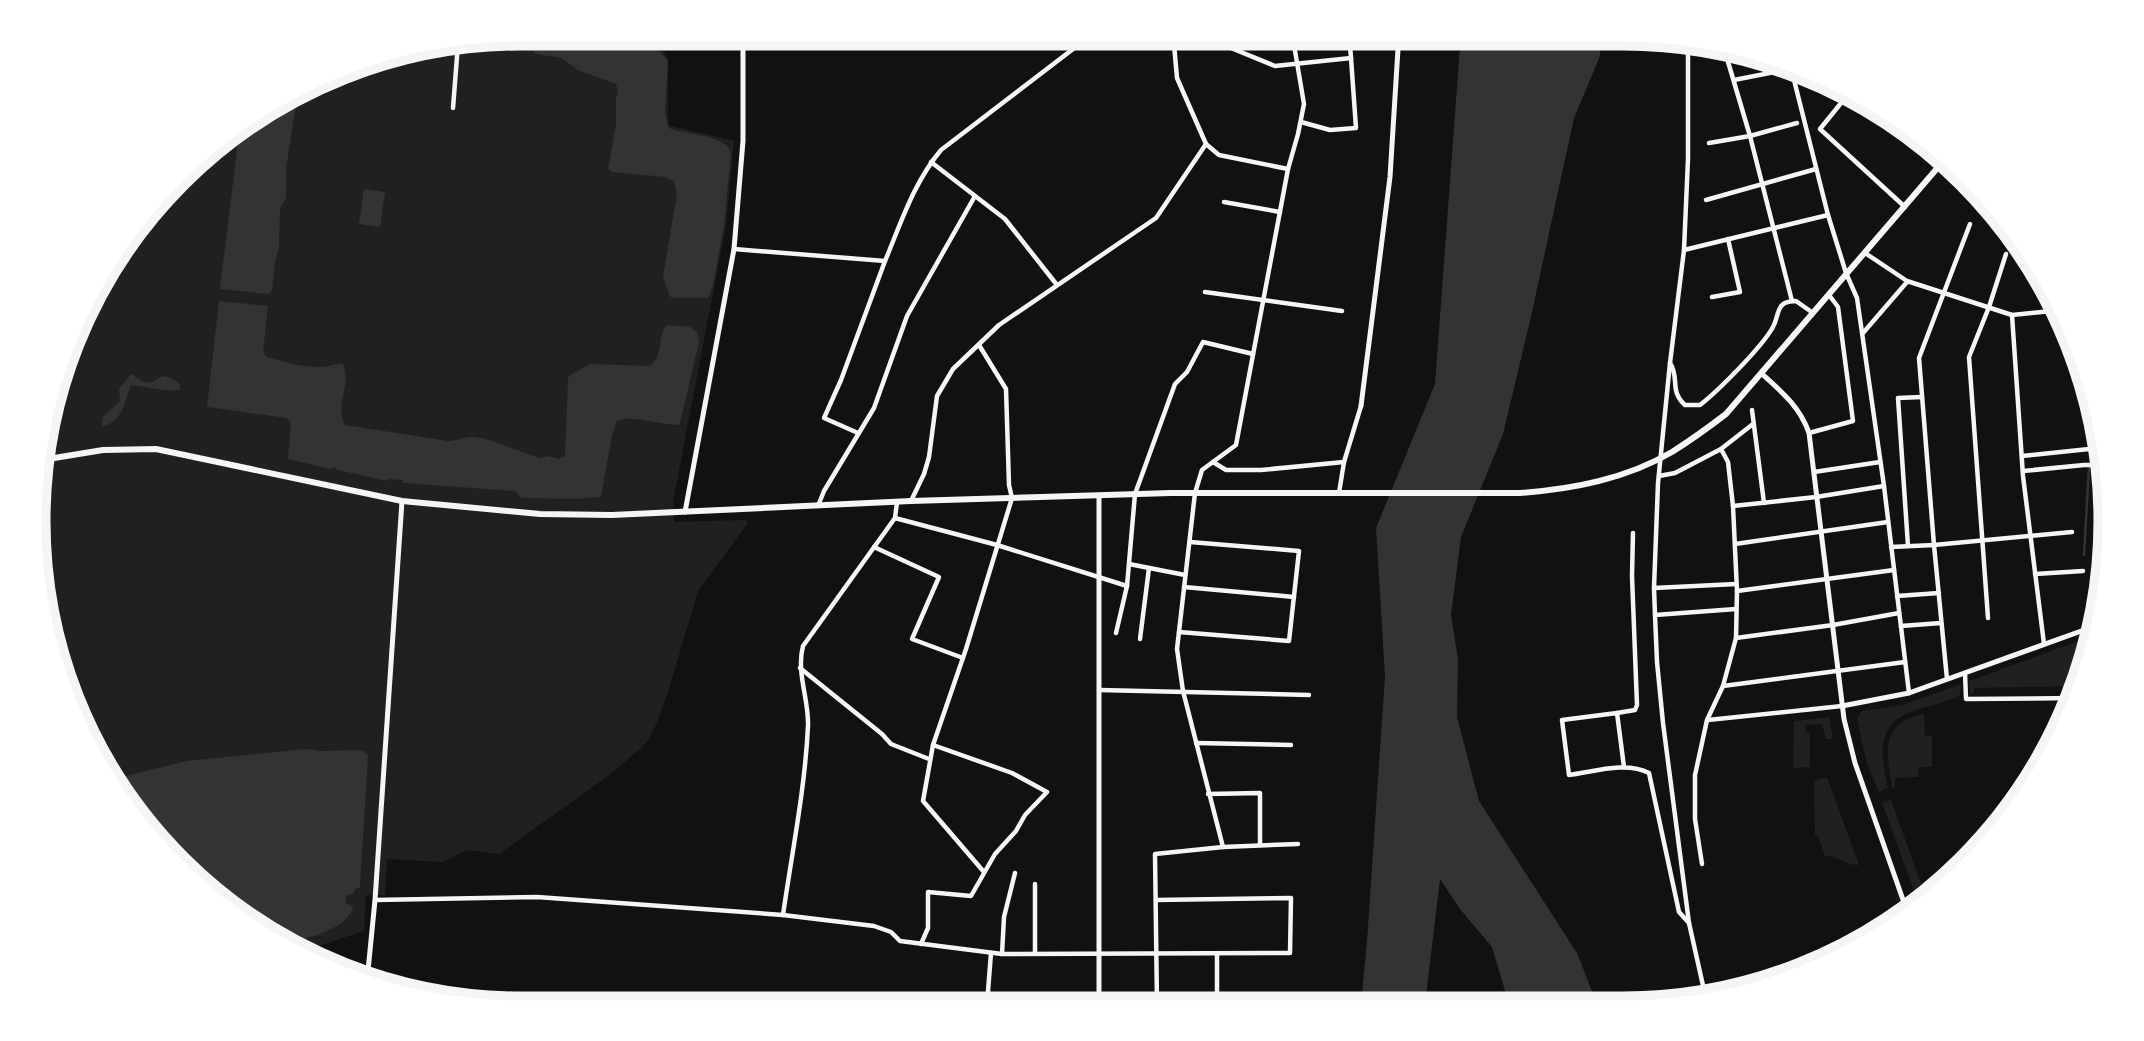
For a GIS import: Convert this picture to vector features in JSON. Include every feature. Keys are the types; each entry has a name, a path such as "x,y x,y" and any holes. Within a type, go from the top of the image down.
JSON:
{"main road":[{"path":"50,459 103,450 156,449 402,501 540,514 612,515 1135,494 1540,491 1617,477 1661,458 1726,414 1940,166"}],"street":[{"path":"685,512 734,249 743,141 743,46"},
{"path":"858,433 824,418 915,190 941,150 1076,46"},
{"path":"1174,46 1177,78 1206,144 1219,155 1288,169"},
{"path":"1231,46 1275,66 1351,58"},
{"path":"1223,847 1183,691 1177,649 1195,493 1202,470 1236,445 1288,169 1301,122 1304,104 1294,46"},
{"path":"1301,122 1330,130 1356,128 1350,46"},
{"path":"1339,493 1344,462 1361,406 1390,177 1398,46"},
{"path":"453,108 458,50"},
{"path":"1688,50 1688,159 1684,250 1659,476 1654,589 1663,723 1689,923 1704,988"},
{"path":"1727,58 1750,136 1791,300"},
{"path":"1734,80 1773,70"},
{"path":"1793,77 1828,215 1846,273 1857,298 1884,486 1909,693"},
{"path":"1844,99 1819,129 1905,207"},
{"path":"1709,143 1750,136 1797,123"},
{"path":"1898,133 1910,145"},
{"path":"911,501 929,457 935,405 940,389 953,369 999,325 1156,218 1206,144"},
{"path":"931,162 1006,219 1057,285"},
{"path":"1706,200 1816,169"},
{"path":"817,507 874,408 907,316 975,196"},
{"path":"1224,202 1280,212"},
{"path":"1684,250 1828,215"},
{"path":"1947,679 1919,358 1970,224"},
{"path":"1712,297 1740,292 1728,239"},
{"path":"734,249 885,261"},
{"path":"1865,253 1908,281 1944,294 2012,315 2050,311"},
{"path":"1988,618 1969,357 2006,254"},
{"path":"1863,334 1908,281"},
{"path":"1205,292 1342,311"},
{"path":"1809,433 1853,421 1838,306 1829,295"},
{"path":"1670,363 1674,367 1676,394 1681,403 1699,405 1742,365 1773,327 1780,307 1791,300 1796,301 1813,314"},
{"path":"2012,315 2023,471 2044,644"},
{"path":"1116,633 1127,586 1135,494 1175,384 1187,372 1203,342 1253,354"},
{"path":"979,345 1006,389 1009,485 1012,498 933,745 923,801 984,872"},
{"path":"1762,373 1799,411 1809,433 1842,706 1855,763 1904,903"},
{"path":"1908,546 1898,398 1922,397"},
{"path":"1752,410 1764,503"},
{"path":"1659,476 1675,473 1721,449 1753,424"},
{"path":"1702,864 1695,819 1695,775 1707,720 1723,686 1736,638 1733,506 1728,462 1721,449"},
{"path":"2022,456 2093,450"},
{"path":"1213,462 1227,470 1261,470 1344,462"},
{"path":"1814,472 1880,462"},
{"path":"2023,471 2095,465"},
{"path":"1733,506 1884,486"},
{"path":"1099,496 1099,996"},
{"path":"368,970 402,501"},
{"path":"783,915 806,752 808,721 800,668 803,646 895,518 897,502"},
{"path":"895,518 997,545 1127,586"},
{"path":"1735,544 1888,523"},
{"path":"1633,533 1637,705 1635,710 1562,720 1569,775 1624,767 1642,769 1649,773 1679,912 1689,923"},
{"path":"1891,547 2072,533"},
{"path":"1179,632 1289,641 1299,551 1190,542"},
{"path":"874,547 939,577 912,639 963,658"},
{"path":"1129,564 1185,575"},
{"path":"1140,639 1149,568"},
{"path":"1654,589 1736,587 1894,570"},
{"path":"2035,573 2083,571"},
{"path":"1184,587 1294,597"},
{"path":"1897,596 1939,593"},
{"path":"1655,615 1736,609"},
{"path":"1736,638 1899,613"},
{"path":"1900,626 1941,623"},
{"path":"1707,720 1842,706 1909,693 2085,630"},
{"path":"1723,686 1905,662"},
{"path":"800,668 891,744 929,759"},
{"path":"1965,673 1966,699 2063,698"},
{"path":"1099,690 1309,695"},
{"path":"1617,713 1624,767"},
{"path":"1196,743 1291,745"},
{"path":"921,944 928,928 929,892 971,896 995,854 1047,792 1012,773 933,745"},
{"path":"1208,793 1260,793 1260,845"},
{"path":"1157,996 1155,854 1223,847 1297,844"},
{"path":"1003,954 1004,917 1015,873"},
{"path":"1035,884 1035,953"},
{"path":"375,900 537,897 783,915 874,926 891,932 900,941 1003,954 1290,953 1291,898 1156,900"},
{"path":"988,996 992,953"},
{"path":"1217,953 1217,996"}],"shaded area":[{"path":"520,46 648,46 664,51 668,66 668,125 734,141 726,225 673,502 674,522 746,520 748,523 698,591 656,725 639,750 608,776 499,854 467,850 443,862 387,859 385,895 366,895 364,931 312,948 231,897 207,878 163,834 126,784 94,731 62,643 47,552 50,459 71,368 94,310 109,283 163,207 207,163 231,144 310,94 398,62 459,50"},
{"path":"642,46 660,52 668,60 665,114 669,128 721,142 731,153 724,225 713,286 708,298 672,298 663,277 677,194 674,181 665,177 612,172 608,169 616,125 616,84 578,70 562,58 536,54 530,48"},
{"path":"1460,46 1600,46 1600,56 1574,118 1503,434 1461,537 1451,615 1458,659 1457,717 1479,801 1577,953 1594,996 1507,996 1492,947 1460,909 1440,879 1426,996 1362,996 1385,676 1376,528 1435,384"},
{"path":"294,103 286,169 286,198 280,208 279,248 272,291 269,294 220,289 238,139"},
{"path":"364,189 385,192 380,227 359,224"},
{"path":"219,301 268,306 263,353 267,357 313,367 343,364 346,379 341,410 345,425 448,441 476,437 540,458 548,456 559,459 565,456 569,376 590,364 649,366 657,357 667,325 690,327 697,332 699,342 680,423 671,425 630,419 617,421 601,497 521,498 515,491 403,483 403,480 387,481 338,470 335,467 330,469 288,459 291,424 287,418 207,407"},
{"path":"131,374 147,382 167,377 180,384 180,390 131,385 118,416 114,421 102,426 103,417 120,401 119,389"},
{"path":"2083,639 2068,686 1974,688 1973,694 1970,694 1969,681"},
{"path":"1961,684 1960,695 1919,709 1894,722 1884,740 1883,750 1888,788 1879,792 1866,761 1857,718 1862,711 1903,705"},
{"path":"1924,714 1925,736 1932,736 1932,767 1919,767 1918,777 1895,778 1895,788 1892,787 1888,762 1889,741 1900,724"},
{"path":"1829,717 1833,739 1826,739 1822,724 1805,725 1806,733 1810,733 1810,767 1793,768 1794,721"},
{"path":"306,749 362,750 368,755 360,887 346,896 346,903 353,907 344,921 326,931 296,939 231,897 207,878 163,834 122,777 187,761"},
{"path":"1827,777 1859,865 1825,856 1819,838 1815,835 1814,781"},
{"path":"1891,800 1923,889 1916,895 1882,803"}],"waterway":[{"path":"2084,555 2089,467 2093,455"}]}
